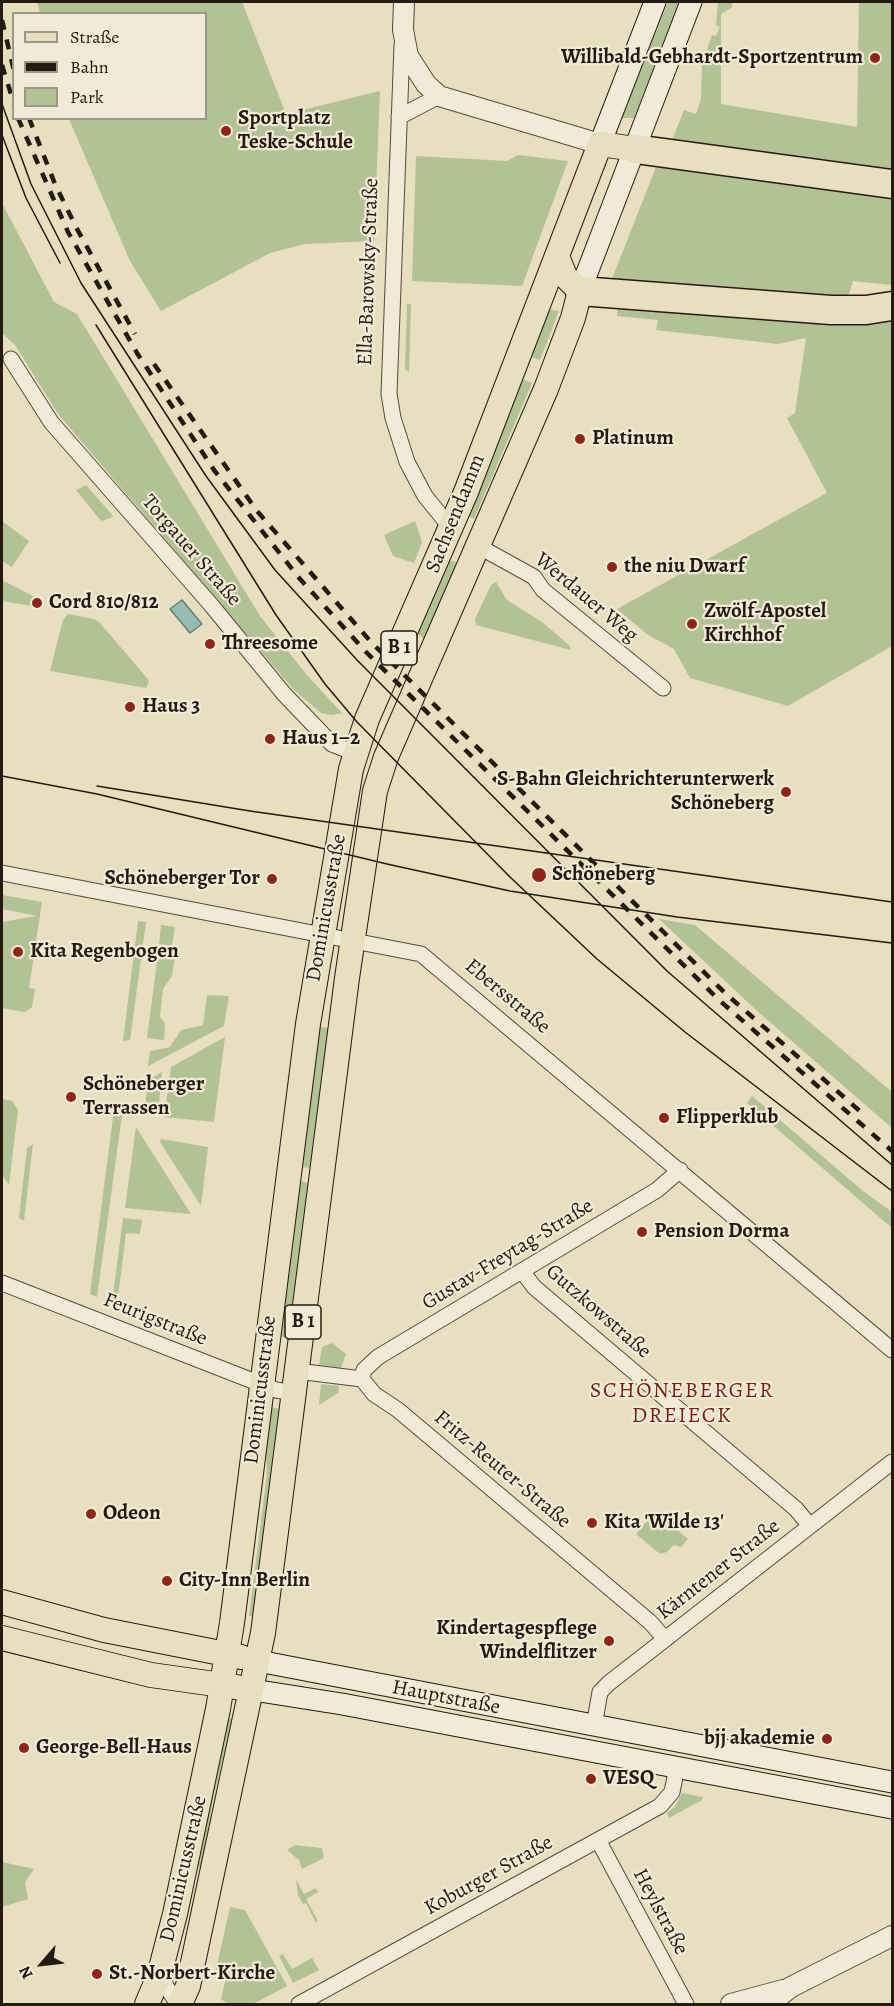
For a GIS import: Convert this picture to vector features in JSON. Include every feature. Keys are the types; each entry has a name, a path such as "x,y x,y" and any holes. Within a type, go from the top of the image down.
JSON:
{"highway":[{"path":"635,149 892,184"},
{"path":"567,276 795,309 889,308"}],"main road":[{"name":"Sachsendamm","path":"378,782 550,376 567,276 597,153 655,2"},
{"name":"Sachsendamm","path":"353,761 367,719 451,528 516,363 567,276 635,149 691,2"},
{"path":"597,153 635,149"},
{"path":"516,363 550,376"},
{"path":"451,528 478,546"},
{"name":"Dominicusstraße","path":"147,2004 159,1976 182,1884 222,1686 310,1010 353,761"},
{"name":"Dominicusstraße","path":"179,2004 188,1986 258,1661 352,939 378,782"},
{"path":"310,1010 342,1014"},
{"name":"Hauptstraße","path":"2,1602 88,1626 258,1661 892,1782"},
{"name":"Hauptstraße","path":"2,1638 104,1665 342,1704 892,1808"}],"street":[{"name":"Ella-Barowsky-Straße","path":"404,2 389,394 399,441 411,472 432,506 451,528"},
{"path":"403,30 408,56 414,68 439,96 597,153"},
{"path":"399,117 439,96"},
{"name":"Torgauer Straße","path":"11,359 51,422 212,606 284,694 332,744 353,761"},
{"name":"Werdauer Weg","path":"478,546 534,577 543,590 663,688"},
{"name":"Ebersstraße","path":"2,873 323,933 413,951 428,958 892,1350"},
{"name":"Gustav-Freytag-Straße","path":"363,1379 364,1370 378,1357 668,1184 680,1170"},
{"name":"Gutzkowstraße","path":"522,1271 534,1287 796,1509 810,1526"},
{"name":"Feurigstraße","path":"2,1283 262,1384 295,1382"},
{"path":"295,1382 363,1379"},
{"name":"Fritz-Reuter-Straße","path":"363,1379 374,1394 407,1417 650,1622 665,1639"},
{"name":"Kärntener Straße","path":"594,1726 603,1688 892,1462"},
{"name":"Koburger Straße","path":"299,2004 667,1801 672,1792 677,1767"},
{"name":"Heylstraße","path":"598,1840 686,2004"},
{"path":"769,2004 791,1987 892,1936"},
{"path":"159,1976 179,2004"},
{"path":"731,2004 791,1987"}],"green space":[{"name":"Sportplatz Teske-Schule","path":"37,2 242,2 286,114 380,91 374,241 305,244 270,253 161,311 130,261 69,120 207,120 207,12 40,12"},
{"path":"668,2 679,2 634,118 622,118"},
{"path":"718,2 732,2 732,7 721,14 721,104 857,127 859,2 892,2 892,174 671,143 684,110 696,114 701,99 702,63 712,35 716,36 720,27 716,25"},
{"path":"518,155 568,161 522,286 412,281 416,156 507,161"},
{"path":"656,167 892,198 892,285 853,281 848,297 610,284"},
{"path":"2,203 54,302 77,314 260,616 306,674 342,713 331,715 321,713 294,690 58,414 15,345 2,333"},
{"path":"407,304 411,304 409,372 405,369"},
{"path":"618,305 892,319 892,646 788,706 690,678 674,649 648,635 617,609 827,493 787,418 795,413 806,338 778,344 656,330 658,320 617,316"},
{"path":"549,309 559,311 540,360 531,357"},
{"path":"522,379 532,383 474,519 469,517"},
{"path":"86,485 114,517 101,521 76,490"},
{"path":"2,521 29,541 12,567 2,561"},
{"path":"415,521 422,542 414,563 393,556 384,535"},
{"path":"449,560 457,563 425,640 417,633"},
{"path":"2,580 33,596 32,606 2,601"},
{"path":"496,582 507,600 542,622 569,645 571,650 476,625 475,619 491,585"},
{"path":"68,614 94,619 100,623 147,678 149,682 146,688 50,671 63,620"},
{"name":"Kita Regenbogen","path":"2,895 42,902 29,988 35,989 32,1007 25,1012 2,1008 2,922 37,916 2,909"},
{"path":"659,919 695,925 892,1092 892,1128 756,1010"},
{"path":"138,921 146,922 130,1040 123,1041"},
{"path":"161,925 175,927 172,946 159,944"},
{"path":"158,954 175,955 172,976 163,989 160,1017 165,1024 164,1040 147,1038"},
{"path":"207,995 229,996 224,1026 148,1066 150,1051 170,1047 181,1030 203,1025"},
{"path":"320,1027 328,1028 310,1168 302,1167"},
{"path":"225,1037 214,1122 164,1117 171,1067"},
{"path":"162,1072 158,1115 145,1109 148,1080"},
{"path":"752,1096 863,1191 892,1212 892,1228 747,1103"},
{"path":"2,1099 12,1101 18,1110 9,1185 2,1175"},
{"path":"115,1102 123,1108 97,1297 90,1294"},
{"path":"136,1127 191,1214 125,1208"},
{"path":"161,1139 208,1147 201,1206 160,1142"},
{"path":"33,1144 24,1221 19,1218 27,1148"},
{"path":"300,1181 308,1183 289,1338 279,1337"},
{"path":"123,1218 142,1220 140,1234 126,1233 117,1305 112,1303"},
{"path":"332,1343 346,1354 341,1368 319,1365 322,1347"},
{"path":"321,1384 339,1386 338,1393 319,1405"},
{"path":"271,1407 280,1409 253,1616 249,1616 267,1474 266,1445"},
{"path":"655,1511 688,1539 681,1547 674,1545 667,1552 660,1554 636,1534"},
{"path":"227,1718 232,1718 212,1805 202,1868 198,1867"},
{"path":"682,1793 703,1797 702,1800 669,1818 667,1813 675,1806"},
{"path":"295,1845 322,1848 324,1858 302,1869 299,1860 287,1850"},
{"path":"2,1862 34,1869 25,1882 28,1899 2,1907"},
{"path":"296,1879 304,1894 316,1888 318,1892 306,1899 318,1921 316,1923 306,1903 303,1904 298,1895"},
{"path":"230,1907 245,1910 287,1986 253,2004 228,2004 221,1999 226,1977 215,1974"},
{"path":"283,1954 292,1969 312,1958 319,1970 293,1983 279,1956"}],"water":[{"path":"182,600 202,624 190,633 170,609"}],"tram line":[{"path":"2,104 31,184 81,283 206,476 275,570 357,660 667,971 892,1165"},
{"path":"2,135 26,198 60,263"},
{"path":"96,325 276,615 325,684 357,722 510,877 597,959 685,1032 892,1191"},
{"path":"2,776 97,794 387,864 510,891 677,917 892,943"},
{"path":"97,786 250,811 892,902"}],"railway":[{"path":"2,20 12,62"},
{"path":"2,65 12,98"},
{"path":"19,120 68,232 137,353 214,470 300,579 366,652 719,1000 892,1151"},
{"path":"30,120 55,184 76,227 135,334"},
{"path":"154,364 257,511 371,642 725,993 861,1112"}],"place":[{"name":"Willibald-Gebhardt-Sportzentrum","path":"875,58"},
{"name":"Sportplatz Teske-Schule","path":"226,131"},
{"name":"Platinum","path":"580,439"},
{"name":"the niu Dwarf","path":"612,567"},
{"name":"Cord 810/812","path":"37,603"},
{"name":"Zwölf-Apostel Kirchhof","path":"692,624"},
{"name":"Threesome","path":"210,644"},
{"name":"Haus 3","path":"130,707"},
{"name":"Haus 1–2","path":"270,739"},
{"name":"S-Bahn Gleichrichterunterwerk Schöneberg","path":"786,792"},
{"name":"Schöneberg","path":"539,875"},
{"name":"Schöneberger Tor","path":"272,879"},
{"name":"Kita Regenbogen","path":"18,952"},
{"name":"Schöneberger Terrassen","path":"71,1097"},
{"name":"Flipperklub","path":"664,1118"},
{"name":"Pension Dorma","path":"642,1232"},
{"name":"Odeon","path":"91,1514"},
{"name":"Kita 'Wilde 13'","path":"592,1523"},
{"name":"City-Inn Berlin","path":"167,1581"},
{"name":"Kindertagespflege Windelflitzer","path":"609,1641"},
{"name":"bjj akademie","path":"827,1739"},
{"name":"George-Bell-Haus","path":"24,1748"},
{"name":"VESQ","path":"591,1779"},
{"name":"St.-Norbert-Kirche","path":"97,1974"}],"district":[{"name":"SCHÖNEBERGER DREIECK","path":"682,1404"}]}
